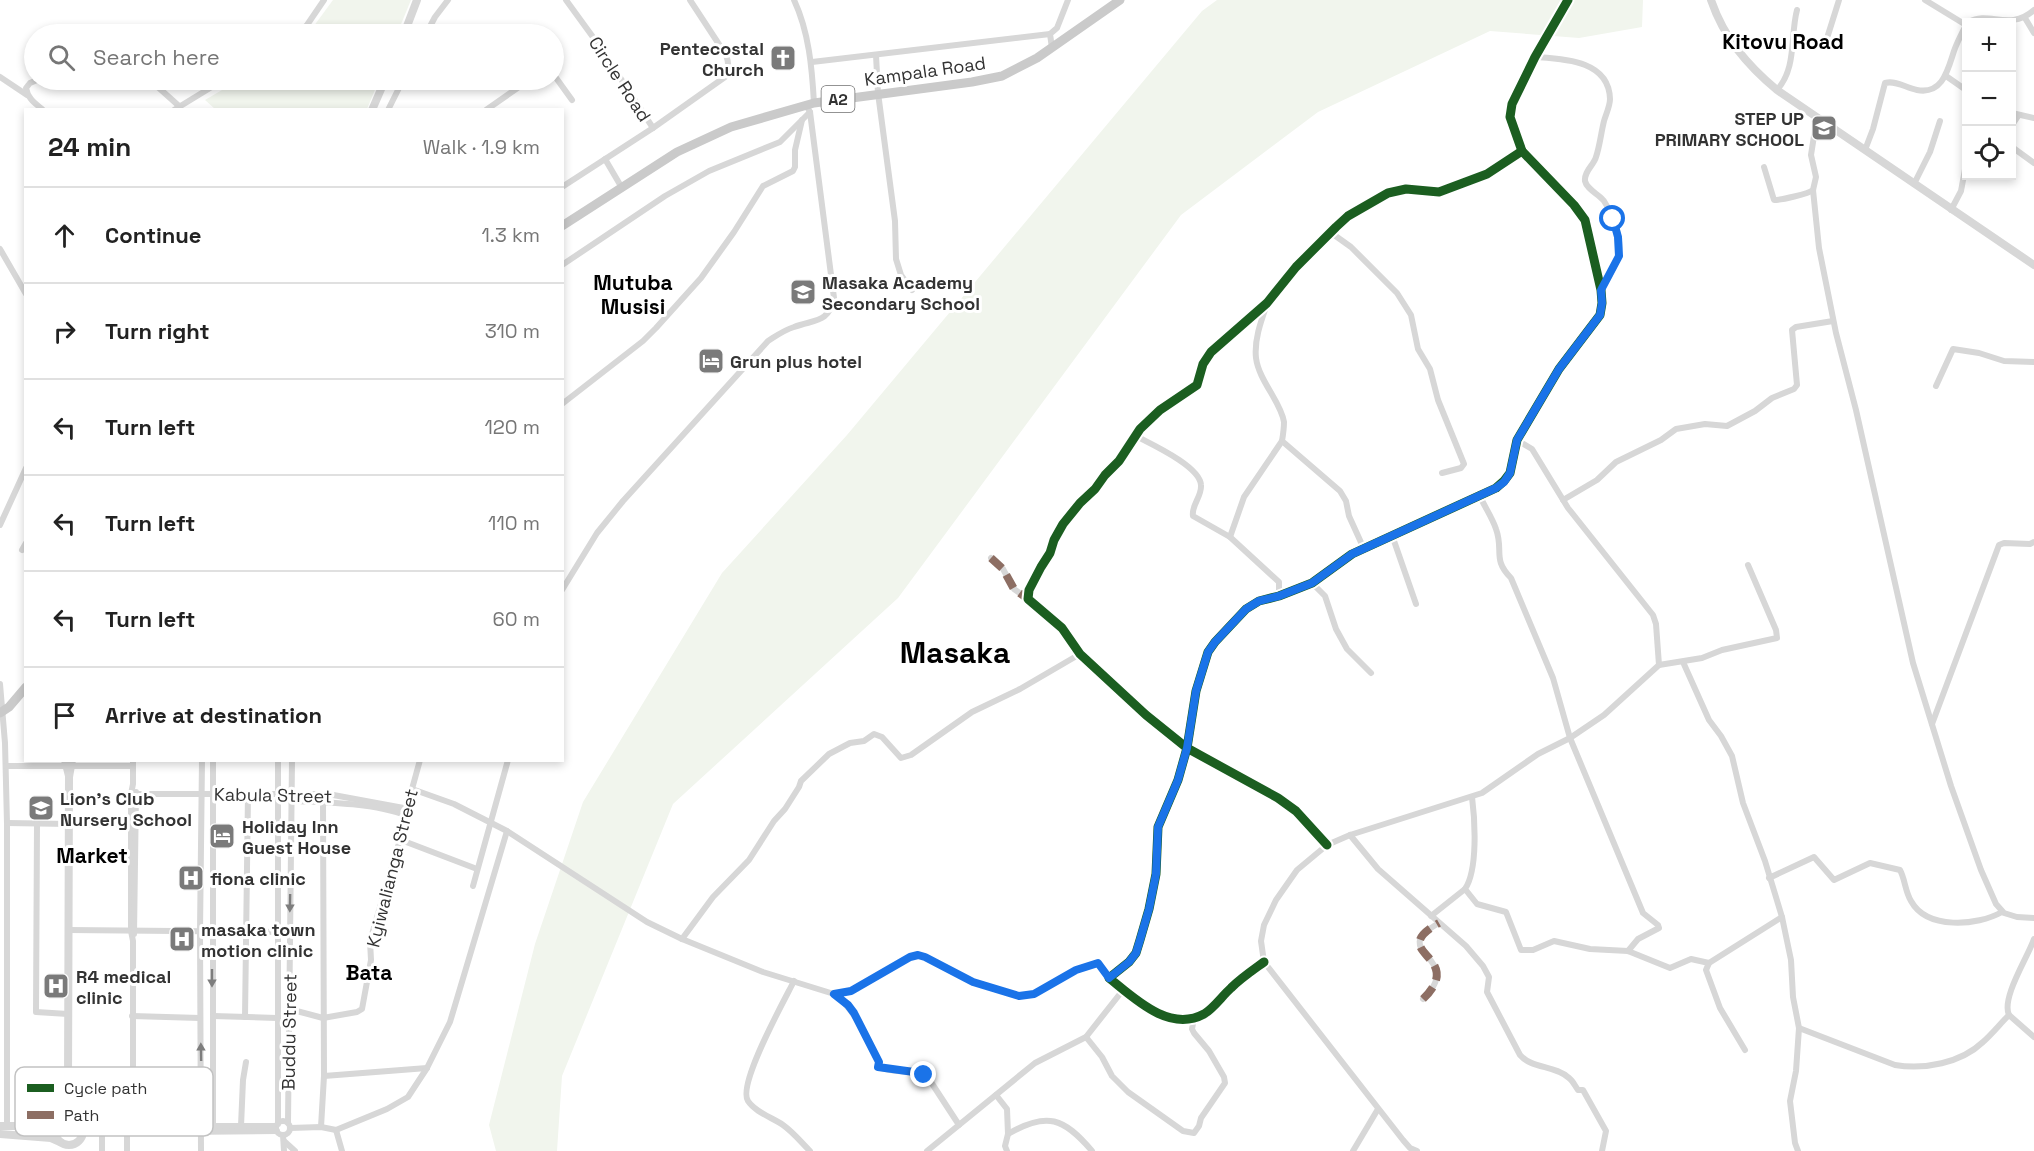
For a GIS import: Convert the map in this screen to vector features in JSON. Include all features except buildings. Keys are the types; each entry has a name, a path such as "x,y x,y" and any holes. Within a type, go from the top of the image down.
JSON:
{"main road":[{"name":"Kampala Road","path":"564,225 650,168 702,140 760,117 878,93 989,80 1011,72 1052,48 1120,0"},
{"path":"1,709 24,689"}],"street":[{"path":"308,24 324,0"},
{"path":"408,24 417,0"},
{"path":"431,24 448,0"},
{"name":"Circle Road","path":"564,187 653,128 566,0"},
{"path":"653,128 728,73 726,55 690,0"},
{"path":"564,587 597,533 623,501 768,341 794,326 823,319 829,313 834,298 810,107 812,62 794,0"},
{"path":"812,62 1050,34 1057,28 1068,0"},
{"path":"1109,978 1129,962 1136,953 1149,909 1156,874 1158,827 1178,780 1187,748 1196,691 1211,647 1246,609 1259,601 1312,583 1352,554 1496,488 1504,482 1510,473 1517,440 1559,369 1600,315 1601,290 1585,220 1581,212 1522,151 1510,117 1510,109 1535,57 1568,0"},
{"path":"1712,0 1727,37 1754,70 1777,90 2034,265"},
{"path":"1828,35 1839,0"},
{"path":"1925,0 1962,21"},
{"path":"1777,90 1783,83 1792,55 1793,27 1797,10"},
{"path":"2016,21 2025,18 2034,10"},
{"path":"2025,18 2034,33"},
{"path":"1050,34 1052,48"},
{"path":"1865,150 1885,83 1892,82 1925,91 1932,89 1946,76 1962,34"},
{"path":"876,55 878,93 895,221 896,259 901,275 912,290"},
{"path":"1535,57 1582,63 1592,67 1606,80 1610,99 1595,162 1586,174 1585,181 1587,186 1603,199 1613,219 1618,237 1619,256 1601,290"},
{"path":"1946,76 1962,87"},
{"path":"0,77 27,95 41,108"},
{"path":"564,89 572,100"},
{"path":"26,90 27,95"},
{"path":"159,90 176,108 206,90"},
{"path":"373,108 381,90"},
{"path":"389,108 398,90"},
{"path":"489,108 515,90"},
{"path":"564,264 674,191 709,171 780,142 802,120 810,107"},
{"path":"2016,114 2034,118"},
{"path":"1817,117 1811,155 1816,177 1812,190 1819,248 1833,321 1856,410 1913,663 1951,786 1981,870 1996,904 2002,912 2017,917 2034,918"},
{"path":"564,402 643,341 656,328 701,278 763,186 793,171 802,120"},
{"path":"1914,184 1930,152 1941,121"},
{"path":"2016,150 2034,163"},
{"path":"1028,599 1029,590 1050,553 1054,540 1080,502 1095,489 1104,475 1119,461 1154,415 1197,385 1203,364 1210,352 1267,303 1296,267 1330,232 1348,216 1388,193 1406,189 1439,192 1487,174 1522,151"},
{"path":"605,159 621,188"},
{"path":"1764,167 1774,200 1809,193 1812,190"},
{"path":"1952,210 1961,191 1963,180"},
{"path":"1330,232 1351,247 1397,293 1411,315 1418,349 1430,369 1438,400 1463,461 1463,467 1442,473"},
{"path":"0,249 24,291"},
{"path":"1230,537 1244,497 1282,441 1284,423 1282,415 1262,377 1256,358 1259,328 1267,303"},
{"path":"1563,500 1597,480 1616,462 1652,446 1676,429 1705,424 1727,426 1755,411 1772,398 1794,389 1797,384 1792,330 1796,327 1833,321"},
{"path":"1936,386 1953,349 1979,353 2004,361 2034,363"},
{"path":"1136,436 1178,458 1199,479 1200,494 1192,514 1195,518 1230,537 1280,582 1279,596"},
{"path":"1517,440 1532,449 1563,500 1653,615 1656,624 1659,665"},
{"path":"1282,441 1340,491 1364,549"},
{"path":"0,525 24,472"},
{"path":"1479,494 1496,528 1500,566 1511,578 1553,678 1570,738 1643,913 1658,924 1659,928 1638,939 1628,951"},
{"path":"1390,537 1393,538 1416,604"},
{"path":"1932,725 1999,546 2004,543 2034,542"},
{"path":"22,550 24,546"},
{"path":"991,558 1003,569 1014,589 1062,628 1080,654 1135,705 1187,748 1278,798 1296,811 1327,844"},
{"path":"1417,1151 1410,1148 1378,1109 1264,962 1262,941 1264,925 1276,900 1298,870 1327,844 1482,793 1538,754 1570,738 1604,715 1659,665 1702,658 1722,650 1777,638 1776,630 1748,565"},
{"path":"1312,583 1325,596 1336,629 1347,649 1371,673"},
{"path":"682,939 713,897 750,860 801,781 830,754 850,743 864,741 874,734 882,737 901,758 911,755 972,712 1020,689 1080,654"},
{"path":"1683,662 1710,720 1732,756 1743,803 1782,917 1791,960 1793,997 1799,1028 1796,1071 1790,1101 1798,1151"},
{"path":"0,684 6,766 3,799 7,823 4,1126"},
{"path":"201,762 201,1067"},
{"path":"213,762 213,1129"},
{"path":"278,762 277,1127 295,1151"},
{"name":"Buddu Street","path":"289,1126 292,762"},
{"name":"Kyiwalianga Street","path":"289,1009 323,1018 362,1009 371,960 370,941 408,812 419,762"},
{"path":"474,886 507,762"},
{"path":"68,1067 69,763"},
{"path":"6,766 133,763 132,1067"},
{"path":"412,789 454,804 507,831 647,922 762,972 834,994 854,1013 879,1062 878,1067 924,1075 929,1079 959,1125"},
{"path":"133,931 134,794"},
{"name":"Kabula Street","path":"134,794 335,795 408,812"},
{"path":"245,1017 248,794"},
{"path":"1431,916 1465,889 1471,877 1476,823 1472,797"},
{"path":"291,801 323,802 408,812"},
{"path":"321,1128 324,1076 323,802"},
{"path":"7,823 132,825"},
{"path":"37,824 36,1012 68,1014"},
{"path":"213,1129 277,1127 283,1122 289,1126 336,1130 387,1109 408,1097 427,1068 450,1022 507,831"},
{"path":"1350,835 1395,885 1466,946 1487,970 1489,977 1487,992 1524,1061 1558,1071 1569,1077 1578,1090 1583,1090 1606,1131 1602,1151"},
{"path":"400,840 477,869"},
{"path":"1337,840 1357,844"},
{"path":"1769,878 1814,857 1834,879 1865,864 1875,863 1900,870 1911,901 1921,913 1941,923 1982,920 2002,912"},
{"path":"1465,889 1477,904 1506,912 1521,951 1533,950 1554,941 1590,949 1628,951 1670,968 1691,959 1709,963"},
{"path":"1745,1050 1720,1008 1706,970 1709,963 1782,917"},
{"path":"1423,999 1438,979 1436,968 1420,949 1419,942 1427,929 1439,922"},
{"path":"69,930 290,932"},
{"path":"2034,939 2010,993 2007,1010 2008,1015 2034,1037"},
{"path":"834,994 851,991 910,957 918,955 932,959 973,982 1019,996 1034,994 1076,970 1098,963 1109,978 1145,1008 1164,1016 1194,1018 1206,1013 1241,978 1264,962"},
{"path":"794,981 754,1064 745,1095 749,1104 782,1125 810,1151"},
{"path":"927,1151 1035,1063 1086,1037 1123,990"},
{"path":"1799,1028 1895,1065 1907,1067 1953,1060 1970,1052 1983,1043 2008,1015"},
{"path":"132,1016 200,1018"},
{"path":"213,1016 277,1018"},
{"path":"1086,1037 1102,1057 1112,1076 1128,1092 1183,1131 1190,1133 1199,1126 1203,1114 1225,1083 1209,1051 1192,1029 1194,1018"},
{"path":"241,1126 246,1062"},
{"path":"324,1076 427,1068"},
{"path":"996,1095 1007,1109 1008,1134 1005,1142 1007,1151"},
{"path":"1353,1151 1378,1109"},
{"path":"1008,1134 1027,1123 1055,1121 1073,1130 1092,1151"},
{"path":"213,1129 241,1126 277,1127"},
{"path":"284,1151 284,1138 289,1126"},
{"path":"336,1130 342,1151"},
{"path":"0,1134 15,1135"},
{"path":"26,1136 51,1138 65,1146 78,1141"},
{"path":"76,1151 81,1136"},
{"path":"127,1151 130,1136"},
{"path":"201,1151 202,1136"}],"shaded area":[{"path":"333,0 411,0 401,24 315,24"},
{"path":"1217,0 1643,0 1642,27 1579,38 1490,31 1318,112 1181,215 898,598 673,804 562,1076 557,1151 496,1151 489,1125 535,944 583,802 722,573 847,435 1202,11"},
{"path":"222,90 375,90 367,108 214,108 205,100"}],"marked path":[{"path":"991,558 1003,569 1014,589 1028,599"},
{"path":"1423,999 1434,984 1437,973 1420,942 1424,933 1439,923"}],"cycle path":[{"path":"1264,962 1235,984 1208,1011 1191,1019 1178,1019 1153,1011 1109,978 1129,962 1136,953 1149,909 1156,874 1158,827 1178,780 1187,748 1196,691 1208,652 1215,642 1246,609 1259,601 1312,583 1352,554 1496,488 1510,473 1517,440 1559,369 1600,315 1601,290 1585,220 1574,205 1522,151 1510,117 1512,104 1535,57 1568,0"},
{"path":"1327,845 1296,811 1278,798 1187,748 1146,715 1080,654 1062,628 1028,599 1029,590 1063,524 1119,461 1140,429 1160,410 1197,385 1203,364 1211,352 1267,303 1296,267 1348,216 1388,193 1406,189 1439,192 1487,174 1522,151"}],"place":[{"name":"Pentecostal Church","path":"783,58"},
{"name":"STEP UP PRIMARY SCHOOL","path":"1824,128"},
{"name":"Masaka Academy Secondary School","path":"803,292"},
{"name":"Grun plus hotel","path":"711,361"},
{"name":"Lion's Club Nursery School","path":"41,808"},
{"name":"Holiday Inn Guest House","path":"222,836"},
{"name":"fiona clinic","path":"191,878"},
{"name":"masaka town motion clinic","path":"182,939"},
{"name":"R4 medical clinic","path":"56,986"}],"district":[{"name":"Kitovu Road","path":"1783,41"},
{"name":"Mutuba Musisi","path":"633,294"},
{"name":"Masaka","path":"955,652"},
{"name":"Market","path":"92,855"},
{"name":"Bata","path":"369,972"}],"route":[{"path":"924,1075 878,1067 879,1062 854,1013 834,994 851,991 910,957 918,955 932,959 973,982 1019,996 1034,994 1076,970 1098,963 1109,978 1129,962 1136,953 1149,909 1157,867 1158,827 1178,780 1187,748 1196,691 1208,652 1246,609 1259,601 1312,583 1352,554 1496,488 1504,482 1510,473 1517,440 1559,369 1600,315 1601,290 1619,256 1618,237 1613,219"}]}
